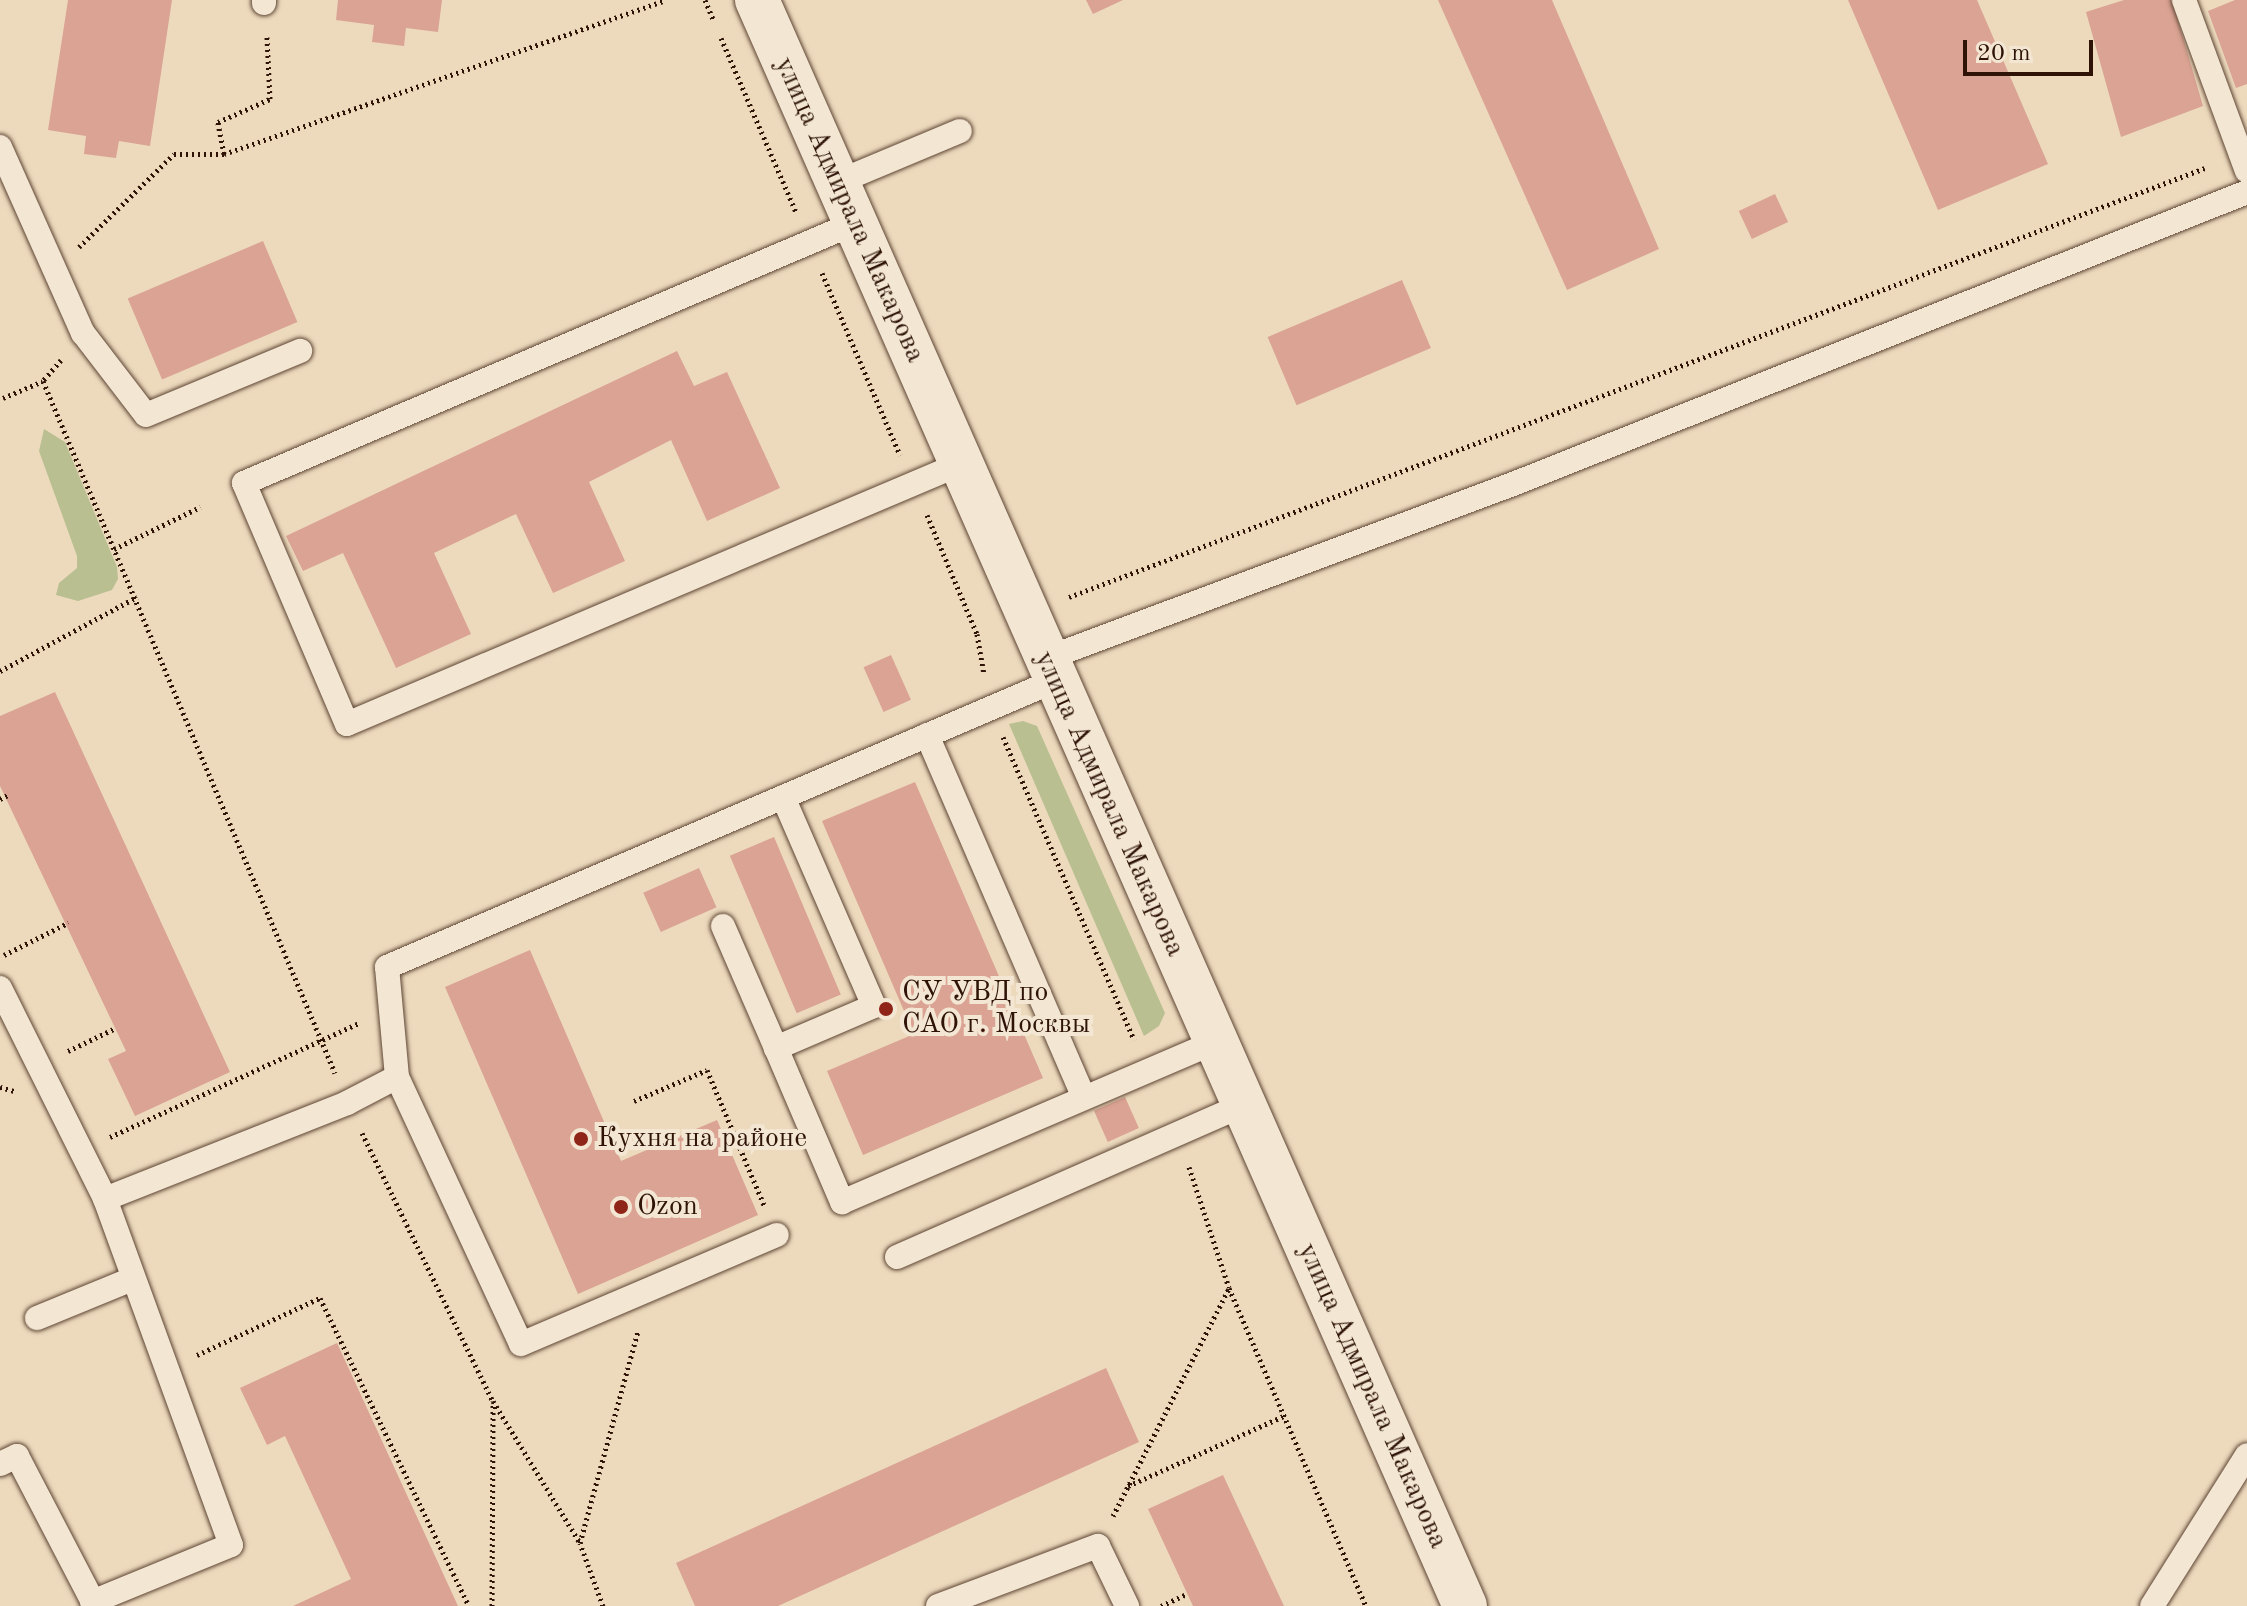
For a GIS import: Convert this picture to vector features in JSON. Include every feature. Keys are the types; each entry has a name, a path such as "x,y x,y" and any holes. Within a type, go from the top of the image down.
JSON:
{"street":[{"name":"улица Адмирала Макарова","path":"757,0 1025,614 1465,1606"}],"lane":[{"path":"2184,0 2244,163"},
{"path":"838,182 960,131"},
{"path":"0,147 53,273 83,333 146,415 300,351"},
{"path":"777,1235 521,1344 397,1077 387,967 990,708 1050,670 2247,192"},
{"path":"855,223 244,483 347,724 960,464"},
{"path":"927,735 1084,1098"},
{"path":"776,1048 874,1006 783,797"},
{"path":"723,926 842,1202 1215,1042"},
{"path":"0,988 105,1199 231,1545 94,1604 17,1456 0,1464"},
{"path":"105,1199 347,1103 397,1077"},
{"path":"897,1257 1243,1105"},
{"path":"37,1318 132,1279"},
{"path":"2152,1606 2247,1455"},
{"path":"938,1606 1098,1546 1127,1606"}],"path":[{"path":"53,273 174,154 224,154 665,0"},
{"path":"705,0 977,634 990,708 1148,1070"},
{"path":"224,154 218,122 270,99 264,2"},
{"path":"977,634 2244,163"},
{"path":"3,398 43,381 83,333"},
{"path":"43,381 137,597 347,1103 493,1401 580,1543 603,1606"},
{"path":"114,549 200,507"},
{"path":"0,671 137,597"},
{"path":"0,799 8,795"},
{"path":"0,956 68,923"},
{"path":"81,1150 389,1008"},
{"path":"38,1066 116,1028"},
{"path":"634,1101 707,1070 777,1235"},
{"path":"1176,1134 1229,1288 1366,1606"},
{"path":"580,1543 650,1288"},
{"path":"1098,1546 1229,1288"},
{"path":"167,1369 320,1298 469,1606"},
{"path":"492,1606 493,1401"},
{"path":"1128,1486 1284,1416"},
{"path":"1160,1606 1187,1594"}],"green space":[{"path":"44,429 65,442 117,567 118,579 112,590 78,601 56,595 59,583 77,568 77,556 39,451"},
{"path":"1023,721 1037,726 1165,1013 1159,1026 1144,1036 1009,724"}],"building":[{"path":"68,0 172,0 150,146 119,141 116,158 84,154 86,136 48,130"},
{"path":"338,0 442,0 438,32 406,28 404,46 372,42 374,25 336,20"},
{"path":"1086,0 1123,0 1093,14"},
{"path":"1438,0 1552,0 1659,249 1567,290"},
{"path":"1848,0 1977,0 2048,164 1938,210"},
{"path":"2124,0 2172,0 2203,106 2121,137 2086,12"},
{"path":"2235,0 2247,0 2247,84 2236,88 2208,11"},
{"path":"1775,194 1788,222 1752,239 1739,211"},
{"path":"263,241 297,322 162,379 128,298"},
{"path":"1402,280 1431,348 1297,405 1268,337"},
{"path":"677,351 694,386 727,372 780,488 707,521 671,440 589,482 625,561 553,593 516,514 434,553 471,634 396,668 343,553 303,571 286,536"},
{"path":"891,655 911,700 884,712 864,667"},
{"path":"55,692 230,1072 135,1116 108,1059 126,1051 0,786 0,716"},
{"path":"915,782 1043,1078 863,1155 827,1071 914,1034 822,821"},
{"path":"774,837 841,994 797,1013 730,856"},
{"path":"699,868 716,907 661,932 643,893"},
{"path":"530,950 621,1161 717,1120 758,1215 578,1294 445,987"},
{"path":"1125,1097 1139,1128 1108,1142 1094,1111"},
{"path":"337,1343 458,1606 293,1606 351,1579 285,1436 267,1445 240,1388"},
{"path":"1106,1368 1139,1442 778,1606 695,1606 676,1563"},
{"path":"1223,1475 1284,1606 1193,1606 1148,1509"}],"place":[{"name":"СУ УВД по САО г. Москвы","path":"886,1009"},
{"name":"Кухня на районе","path":"581,1139"},
{"name":"Ozon","path":"621,1207"}]}
